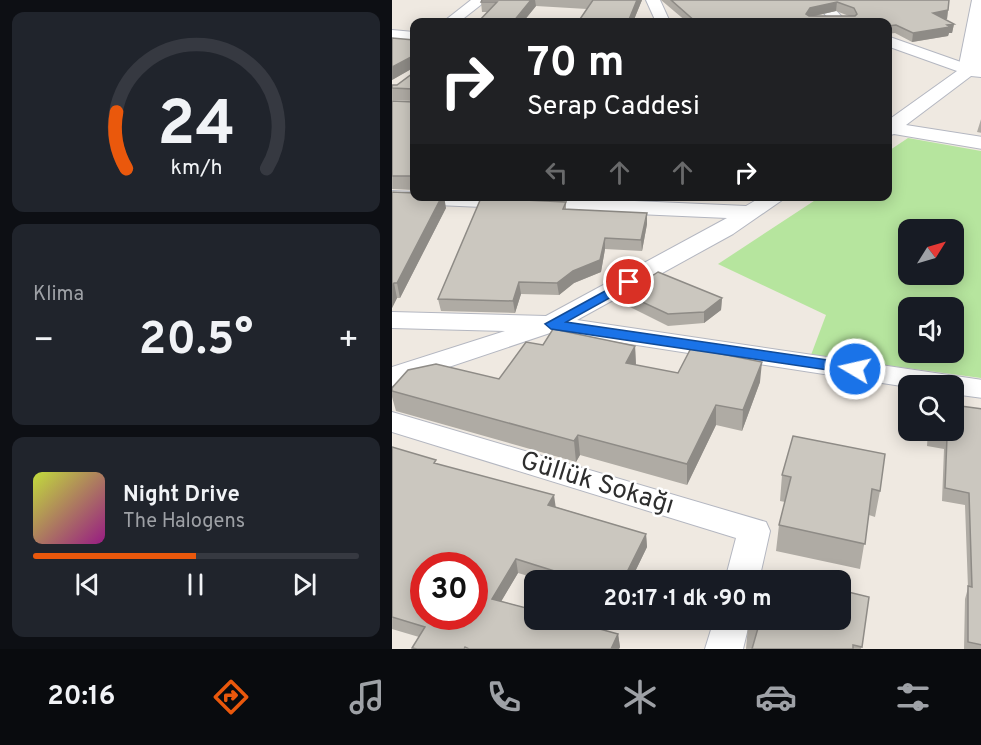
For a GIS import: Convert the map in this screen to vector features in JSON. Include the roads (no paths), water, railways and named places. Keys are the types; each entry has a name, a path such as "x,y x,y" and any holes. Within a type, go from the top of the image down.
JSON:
{"street":[{"path":"455,18 480,0"},
{"path":"653,0 661,18"},
{"path":"820,0 839,18"},
{"path":"975,70 981,0"},
{"path":"392,35 410,36"},
{"path":"892,43 975,70"},
{"path":"892,126 975,70"},
{"path":"892,128 982,143"},
{"path":"392,197 410,198"},
{"path":"482,201 751,213"},
{"path":"392,377 551,324 770,201"},
{"path":"392,320 551,324 982,389"},
{"name":"Güllük Sokağı","path":"392,422 754,531 744,570"},
{"path":"724,649 729,630"}]}
